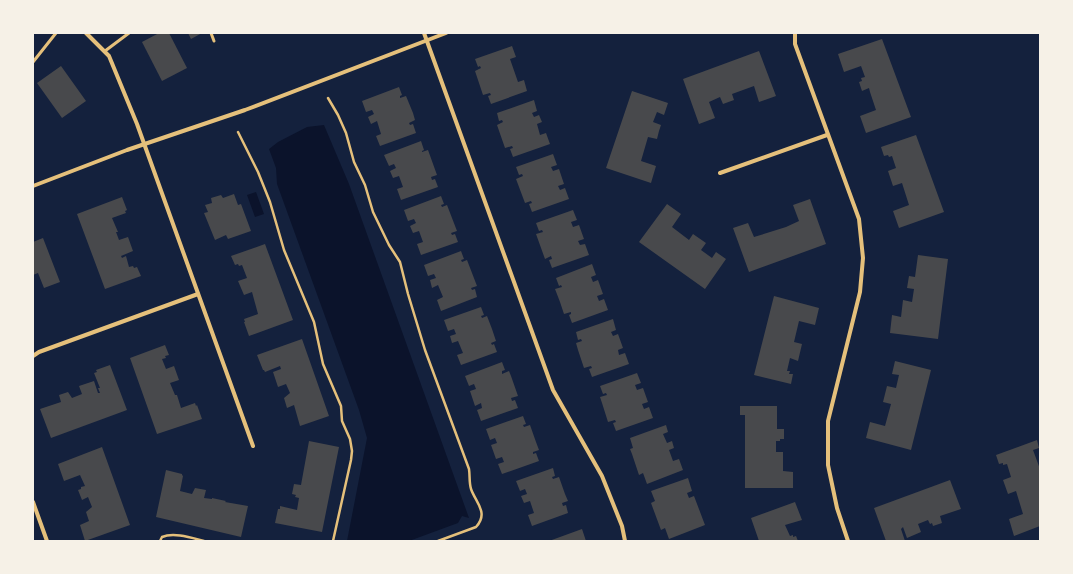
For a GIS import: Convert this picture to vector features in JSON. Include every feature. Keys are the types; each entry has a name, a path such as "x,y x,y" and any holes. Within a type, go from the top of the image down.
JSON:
{"street":[{"path":"86,33 109,56 145,144 253,446"},
{"path":"424,33 553,390 602,476 622,526 625,541"},
{"path":"33,186 145,144 245,110 446,33"},
{"path":"795,33 795,44 827,135 859,219 863,258 860,292 828,421 828,465 837,508 848,541"},
{"path":"720,173 827,135"},
{"path":"33,356 38,352 198,294"},
{"path":"33,502 47,541"}],"lane":[{"path":"33,62 56,33"},
{"path":"105,51 129,33"},
{"path":"211,33 214,41"}],"path":[{"path":"328,98 346,133 354,162 365,185 373,212 389,245 400,262 425,350 469,469 472,490 481,508 480,523 476,527 438,541"},
{"path":"238,132 258,172 270,202 284,250 314,322 323,364 341,406 342,421 350,438 352,451 351,460 333,541"},
{"path":"160,541 162,537 171,536 204,541"}],"water":[{"path":"324,125 349,184 469,518 462,516 458,523 409,541 347,541 367,438 359,410 277,184 276,168 269,149 278,142 307,127"},
{"path":"256,192 264,214 255,217 247,195"}],"building":[{"path":"159,33 169,33 187,68 162,81 142,42"},
{"path":"188,33 202,33 191,39"},
{"path":"882,39 911,117 866,133 860,116 876,110 869,88 862,91 859,82 862,81 861,78 865,77 861,66 844,72 838,54"},
{"path":"512,46 516,57 510,59 518,82 524,80 527,91 491,104 488,96 491,95 490,93 483,95 475,71 481,68 480,66 478,67 475,59"},
{"path":"759,51 776,96 759,102 754,86 732,94 734,100 723,104 720,97 709,102 715,118 699,124 683,79"},
{"path":"61,66 86,101 62,118 37,83"},
{"path":"399,87 402,95 400,98 406,96 413,113 415,120 409,123 410,125 413,124 416,133 380,146 376,136 381,134 377,121 371,124 368,117 374,114 372,110 366,112 362,101"},
{"path":"632,91 668,103 664,115 657,112 653,122 661,125 657,139 648,137 641,161 656,166 651,183 606,168"},
{"path":"534,100 537,111 532,113 534,117 539,115 542,122 537,124 540,135 546,133 550,144 513,157 510,149 513,148 512,146 505,148 497,125 503,122 502,120 499,121 497,113"},
{"path":"916,135 944,212 899,228 893,211 909,205 902,183 893,186 888,171 896,168 892,156 884,156 881,147"},
{"path":"421,141 424,150 422,152 428,150 437,175 431,177 432,180 435,179 438,187 401,200 397,189 403,187 399,176 393,178 390,171 396,168 394,164 389,166 384,155"},
{"path":"553,154 557,165 551,167 553,171 559,169 564,184 558,186 560,190 565,188 569,199 532,212 529,204 532,203 531,201 525,203 516,179 523,176 522,174 519,175 516,167"},
{"path":"234,194 238,205 241,204 251,231 228,239 226,235 215,240 204,213 208,212 205,205 212,203 211,198 221,195 223,198"},
{"path":"441,196 444,204 441,205 442,207 447,205 457,231 451,233 452,235 455,234 458,242 421,255 417,244 423,242 419,231 413,233 410,226 416,223 414,219 408,221 404,210"},
{"path":"122,197 127,210 125,211 126,213 112,218 118,232 116,232 119,240 128,237 133,251 121,256 122,258 126,256 129,267 137,267 141,276 105,289 77,214"},
{"path":"810,199 826,244 749,272 733,228 748,223 754,237 786,227 799,221 793,205"},
{"path":"667,204 681,214 672,227 689,240 693,234 706,243 701,250 712,258 716,252 726,259 705,289 639,242"},
{"path":"573,210 577,220 571,222 573,227 579,225 584,239 578,241 580,245 585,244 589,255 552,268 549,260 552,259 551,256 545,259 536,234 543,232 542,230 539,231 536,223"},
{"path":"43,238 60,282 44,288 38,273 33,275 33,242"},
{"path":"265,244 293,320 249,336 244,319 258,314 252,292 244,295 238,281 247,278 242,265 235,265 231,256"},
{"path":"461,251 464,259 461,260 462,262 467,260 477,286 471,288 472,290 475,289 477,297 441,311 437,300 443,297 438,285 432,288 430,280 436,278 434,274 428,276 424,265"},
{"path":"918,255 948,259 938,339 890,333 892,315 901,317 903,300 912,302 914,289 907,288 909,276 915,277"},
{"path":"592,264 596,275 591,277 593,282 598,280 603,294 597,296 599,301 604,299 608,310 572,323 569,315 571,312 564,314 555,289 562,287 561,285 559,286 556,278"},
{"path":"774,296 819,308 815,325 799,321 794,342 802,344 798,361 790,358 787,371 790,371 789,374 793,374 791,384 754,375"},
{"path":"481,307 484,315 481,316 482,318 487,316 496,341 491,343 492,345 494,344 497,352 461,365 457,355 463,353 458,341 452,343 450,336 456,334 454,329 448,331 444,320"},
{"path":"613,319 616,330 611,332 613,336 618,334 623,348 618,350 619,355 625,353 629,364 592,377 589,369 592,368 591,366 584,368 576,343 582,341 581,339 578,340 576,332"},
{"path":"302,339 329,416 300,426 294,405 287,408 284,398 290,393 286,384 278,387 273,372 281,369 280,366 265,372 257,355"},
{"path":"165,345 169,355 162,359 166,369 174,366 179,380 170,383 175,395 177,395 181,408 195,403 202,419 157,434 130,358"},
{"path":"895,361 931,370 911,450 866,438 870,422 885,426 891,404 883,402 887,386 896,388 899,375 892,374"},
{"path":"502,362 505,370 502,371 502,374 509,371 518,396 511,398 512,401 515,400 518,408 481,421 477,410 482,408 481,403 475,406 470,391 476,389 474,384 469,386 465,376"},
{"path":"110,365 127,410 51,438 40,409 61,402 59,395 68,392 72,398 82,394 79,386 94,381 98,393 100,393 98,388 100,388 94,373 97,372 96,370"},
{"path":"637,373 641,383 635,385 637,390 643,388 648,402 642,404 644,409 649,407 653,418 616,431 613,423 616,422 615,420 608,422 600,397 607,395 606,393 603,394 600,386"},
{"path":"740,406 777,406 777,429 784,429 784,439 776,441 776,452 783,452 783,471 793,472 793,488 745,488 745,415 740,415"},
{"path":"523,416 526,424 523,425 524,427 530,425 539,450 533,452 533,454 536,453 539,461 502,474 498,464 504,462 502,457 496,459 491,445 497,443 495,438 490,440 486,429"},
{"path":"666,425 668,432 663,434 667,443 672,441 674,448 669,450 673,461 679,459 683,470 647,484 643,473 639,475 630,449 633,448 630,438"},
{"path":"1037,440 1039,448 1033,450 1040,469 1040,526 1014,536 1009,519 1023,514 1016,491 1008,494 1003,480 1011,477 1007,464 999,464 996,455"},
{"path":"309,441 339,447 322,532 275,523 280,506 297,510 299,498 292,494 294,484 301,485"},
{"path":"102,447 130,525 85,541 80,525 89,521 86,512 92,507 88,497 82,500 78,490 85,486 80,475 64,481 58,464"},
{"path":"553,468 555,476 552,477 553,479 559,477 568,501 562,503 563,506 566,505 568,513 532,526 528,515 534,513 530,501 524,503 521,496 527,494 525,489 520,491 516,481"},
{"path":"166,470 182,474 183,476 180,491 192,494 195,488 206,490 204,498 212,498 248,506 241,537 156,517"},
{"path":"688,478 692,491 687,493 689,498 694,496 705,525 669,539 665,528 661,530 651,503 655,501 651,491"},
{"path":"950,480 961,509 940,516 942,523 933,526 928,520 918,524 921,532 907,538 903,527 901,529 905,541 886,541 874,508"},
{"path":"795,502 802,520 785,525 790,536 796,536 798,541 759,541 751,518"},
{"path":"582,529 586,541 549,541"}]}
